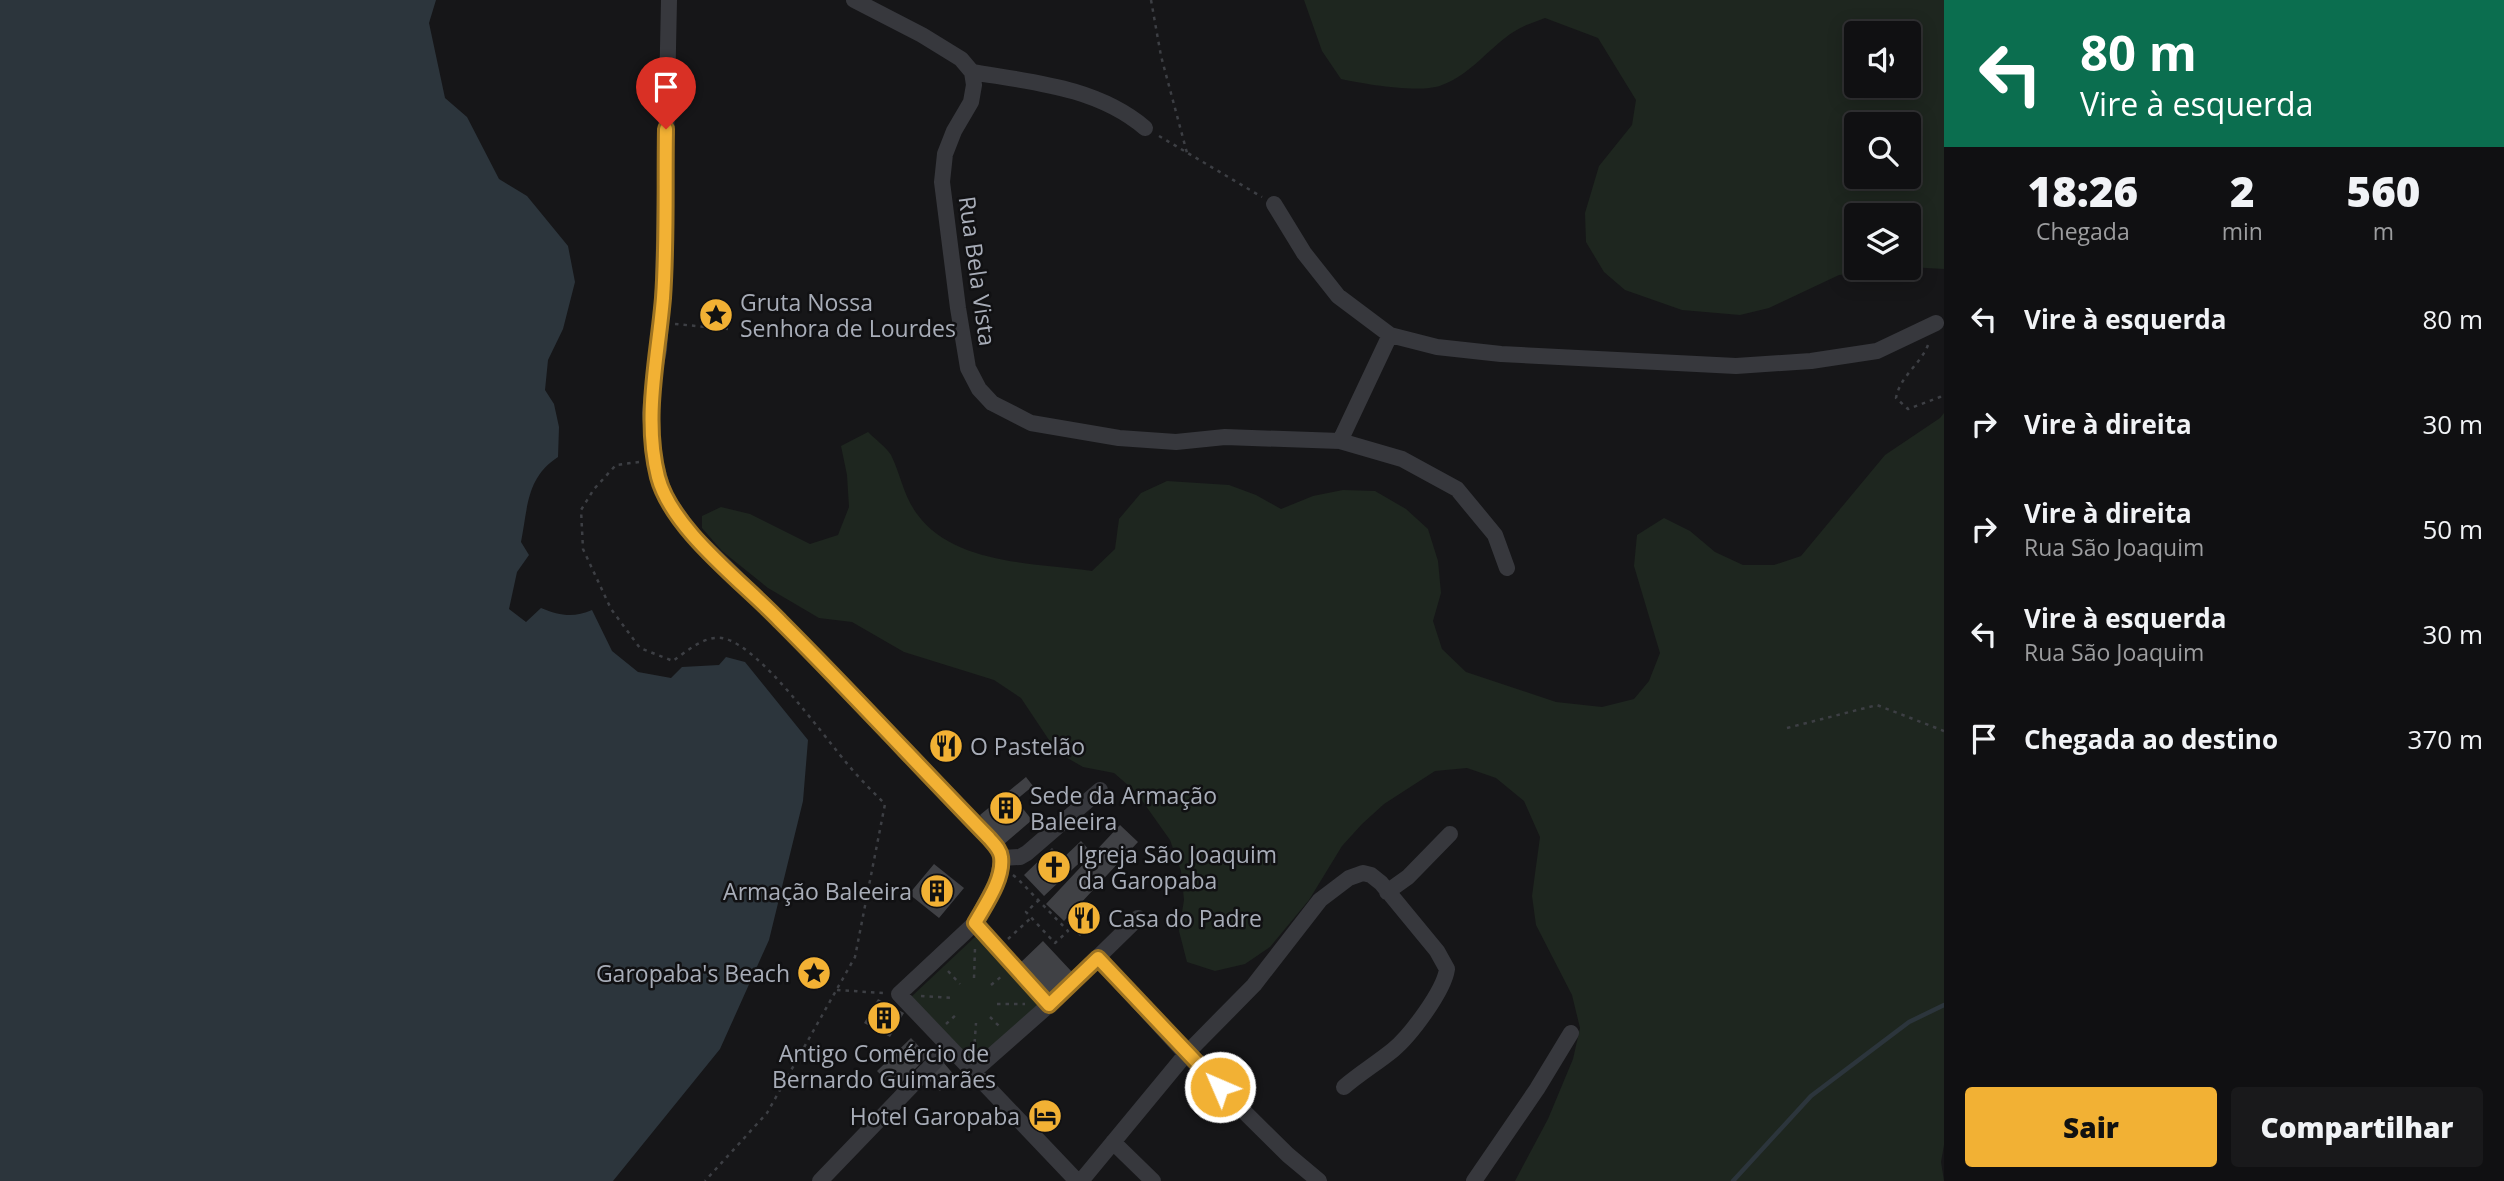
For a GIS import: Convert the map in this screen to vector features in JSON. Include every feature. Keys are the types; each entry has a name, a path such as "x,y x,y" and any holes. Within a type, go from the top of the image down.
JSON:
{"street":[{"path":"668,0 661,323 650,413 654,459 665,496 691,533 778,618 980,828 999,851 1002,859 997,881 975,923 899,994 1079,1181 1186,1054 1236,1005 1314,908 1335,887 1363,873 1371,875 1381,883 1437,951 1447,969 1442,989 1395,1048 1344,1087"},
{"path":"854,0 961,59 972,72 1068,89 1093,97 1145,128"},
{"name":"Rua Bela Vista","path":"972,72 974,85 971,102 945,153 942,182 968,368 979,389 992,403 1031,423 1119,438 1176,442 1225,437 1340,441 1402,459 1457,489 1495,535 1507,568"},
{"path":"1274,204 1304,253 1339,296 1390,335 1437,347 1501,354 1736,366 1811,361 1877,351 1936,323"},
{"path":"1340,441 1390,335"},
{"path":"1002,859 1020,857 1027,853 1100,790"},
{"path":"1387,892 1408,877 1450,834"},
{"path":"973,1072 1049,1005 1138,918"},
{"path":"975,923 1049,1005"},
{"path":"1098,958 1186,1054 1288,1155 1320,1181"},
{"path":"1474,1181 1494,1148 1537,1089 1571,1033"},
{"path":"820,1181 949,1047"},
{"path":"1113,1142 1153,1181"}],"path":[{"path":"1151,0 1161,56 1187,153"},
{"path":"1145,128 1274,204"},
{"path":"661,323 728,329"},
{"path":"1936,323 1925,353 1898,386 1896,398 1908,409 1944,394"},
{"path":"654,459 616,465 594,489 581,510 583,549 611,610 640,648 673,661 703,640 725,638 744,650 769,670 885,804 855,957 767,1113 705,1181"},
{"path":"1787,728 1877,705 1944,731"},
{"path":"1018,878 1039,900 1068,931 1055,943 1027,912 1039,900"},
{"path":"998,949 1032,917"},
{"path":"974,978 975,923"},
{"path":"937,959 960,984"},
{"path":"836,990 953,998"},
{"path":"997,1004 1049,1005"},
{"path":"973,1072 976,1023"}],"shaded area":[{"path":"0,0 436,0 429,23 445,98 467,117 499,179 527,196 568,246 575,282 563,329 548,360 545,390 554,404 559,427 558,457 540,474 530,494 521,542 529,555 517,572 509,609 526,622 541,608 567,615 592,610 612,651 638,672 671,678 682,667 719,665 726,657 745,662 808,740 803,801 769,940 720,1049 613,1181 0,1181"},
{"path":"1304,0 1944,0 1944,269 1921,268 1921,203 1844,203 1844,274 1769,308 1740,315 1682,310 1625,290 1604,272 1586,242 1585,213 1599,166 1632,125 1636,100 1598,38 1545,18 1515,31 1462,74 1432,88 1392,87 1341,79 1322,51"},
{"path":"1944,413 1944,1145 1941,1162 1944,1181 1515,1181 1548,1119 1573,1059 1580,1028 1572,995 1536,925 1532,896 1540,837 1524,801 1496,778 1467,768 1435,771 1384,804 1342,846 1309,900 1270,947 1245,964 1215,971 1187,962 1179,931 1184,900 1181,871 1170,840 1136,792 1114,773 1083,767 1057,752 1021,698 994,680 904,652 852,622 819,618 768,588 722,551 702,528 702,516 721,507 750,514 810,544 838,535 849,507 847,475 841,446 868,432 891,455 912,507 933,531 974,552 997,559 1046,566 1092,571 1115,549 1119,519 1141,493 1167,481 1229,485 1256,495 1281,509 1313,496 1343,490 1375,491 1406,509 1428,529 1438,561 1441,593 1433,621 1442,649 1466,672 1556,702 1602,707 1634,699 1649,681 1660,653 1634,566 1637,535 1664,518 1690,531 1715,552 1743,565 1774,565 1801,556 1885,455"},
{"path":"976,936 1038,1005 972,1065 911,997"}],"building":[{"name":"Sede da Armação Baleeira","path":"1026,777 1033,786 1016,800 1032,820 1004,844 980,815"},
{"path":"1120,825 1138,842 1064,921 1046,904"},
{"name":"Igreja São Joaquim da Garopaba","path":"1081,841 1091,852 1044,896 1024,875 1052,848 1062,859"},
{"name":"Armação Baleeira","path":"934,864 964,888 939,918 909,894"},
{"name":"Casa do Padre","path":"1088,901 1101,913 1080,936 1067,923"},
{"path":"1043,941 1072,972 1047,996 1018,965"},
{"name":"Antigo Comércio de Bernardo Guimarães","path":"878,999 904,1013 890,1037 864,1023"},
{"path":"911,1038 928,1056 895,1089 877,1071"},
{"path":"943,1062 955,1076 940,1091 927,1078"}],"waterway":[{"path":"1733,1181 1811,1096 1909,1022 1944,1005"}],"place":[{"name":"Gruta Nossa Senhora de Lourdes","path":"716,315"},
{"name":"O Pastelão","path":"946,746"},
{"name":"Sede da Armação Baleeira","path":"1006,808"},
{"name":"Igreja São Joaquim da Garopaba","path":"1054,867"},
{"name":"Armação Baleeira","path":"937,891"},
{"name":"Casa do Padre","path":"1084,918"},
{"name":"Garopaba's Beach","path":"814,973"},
{"name":"Antigo Comércio de Bernardo Guimarães","path":"884,1018"},
{"name":"Hotel Garopaba","path":"1045,1116"}],"route":[{"path":"666,129 663,288 659,350 650,413 654,459 665,496 691,533 778,618 999,851 1002,859 997,881 975,923 1049,1005 1098,958 1220,1087"}]}
